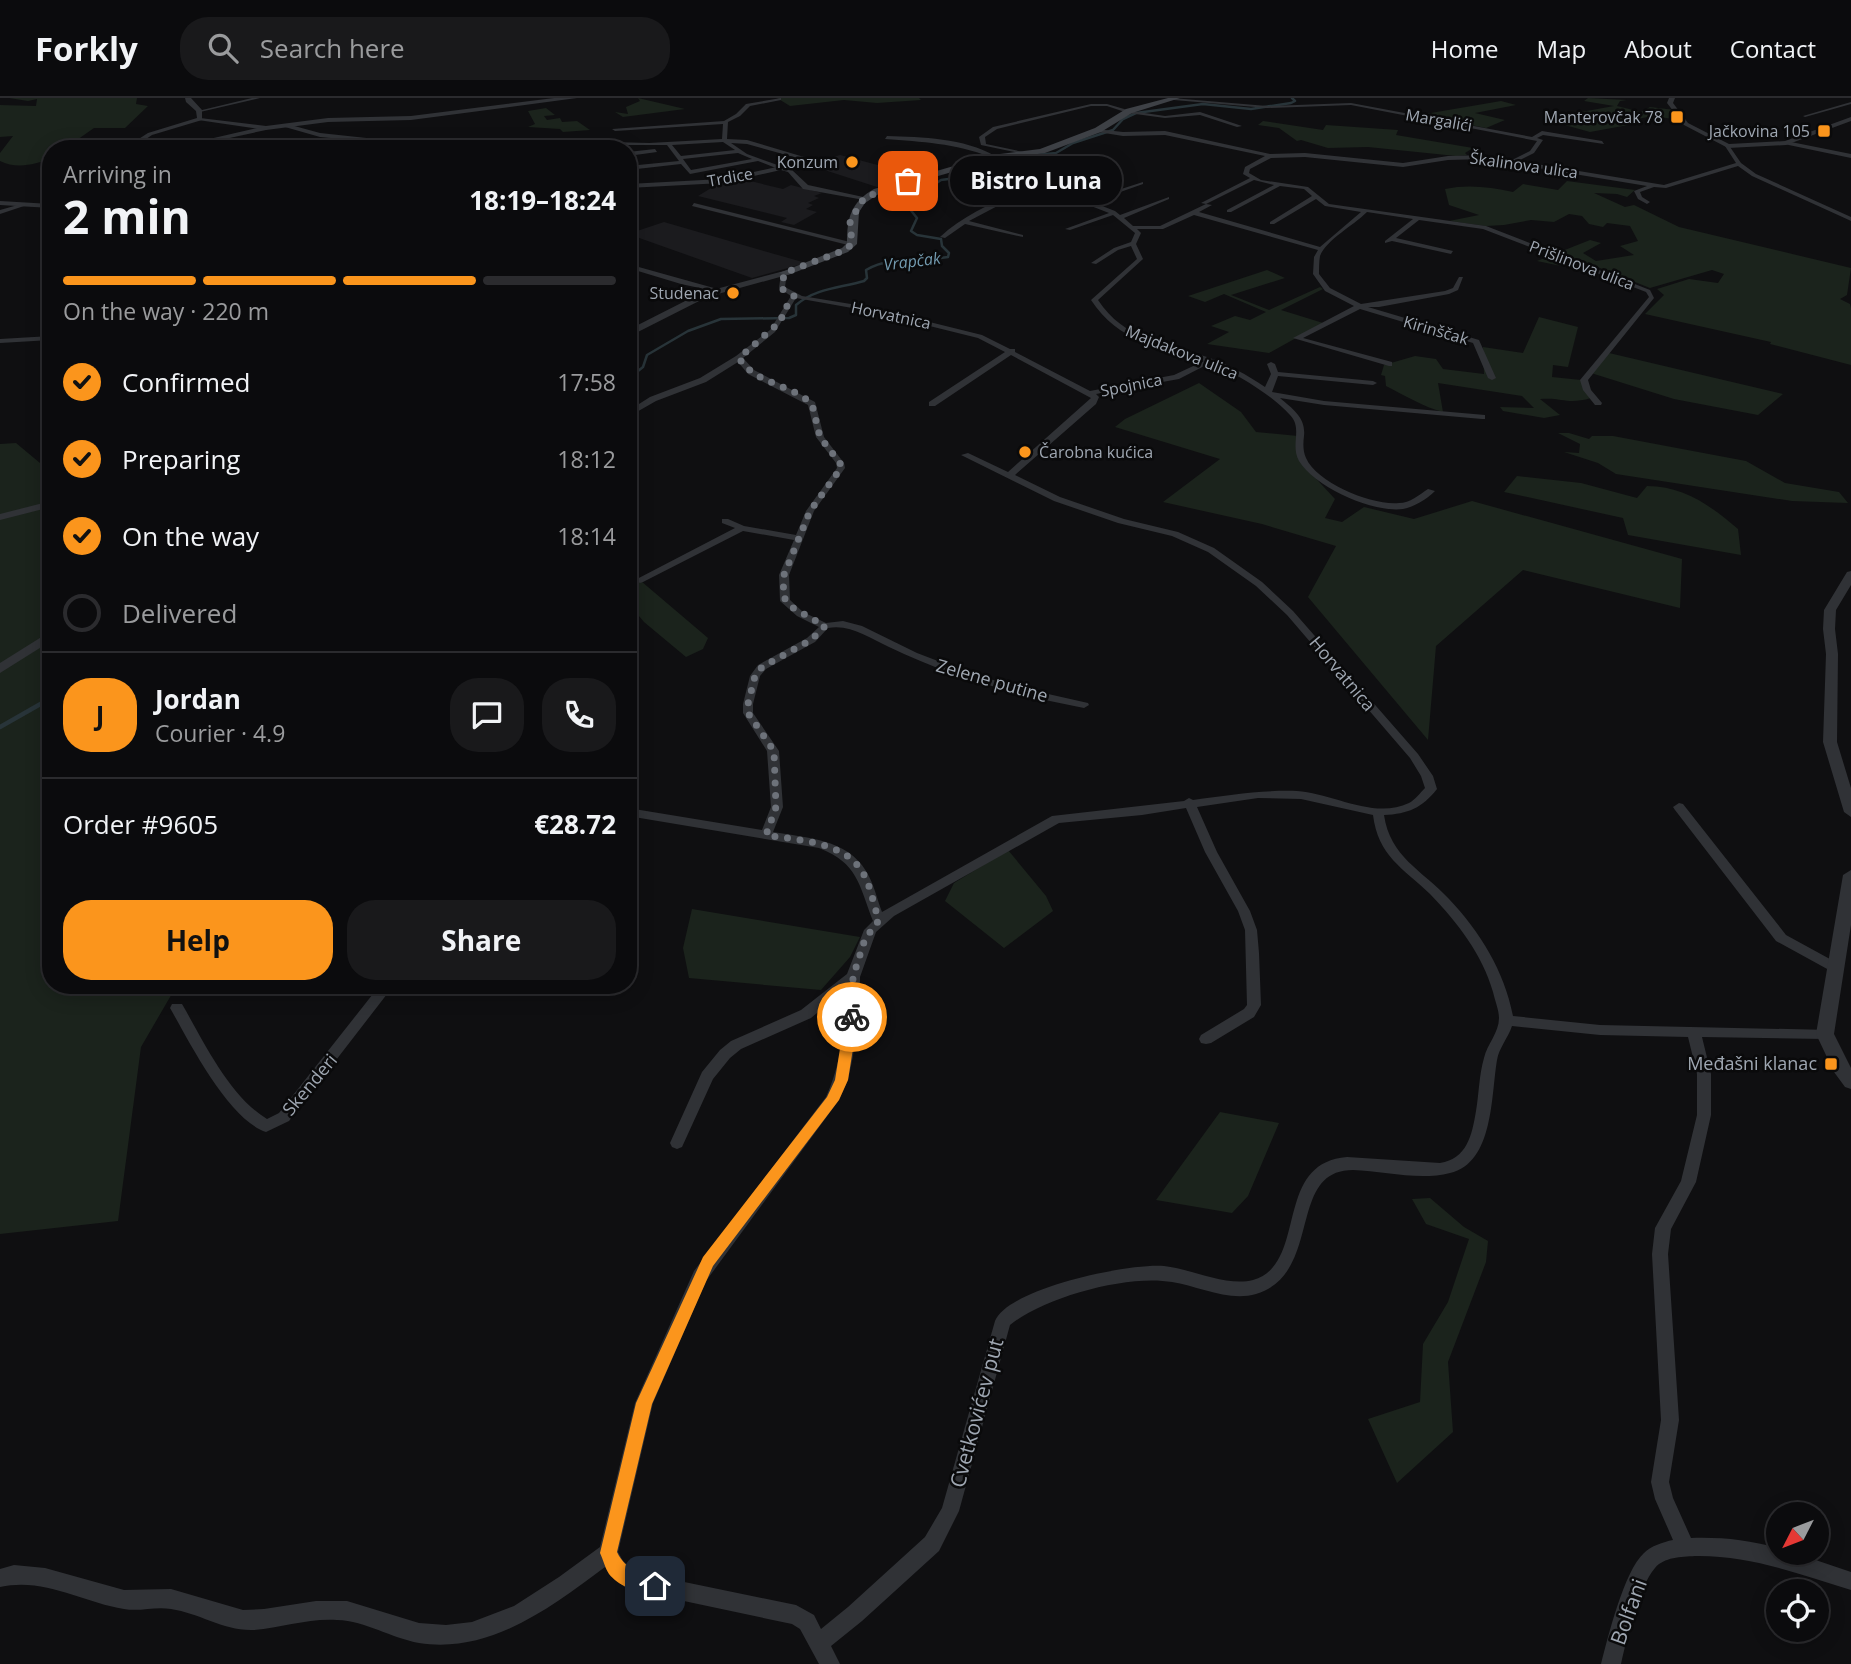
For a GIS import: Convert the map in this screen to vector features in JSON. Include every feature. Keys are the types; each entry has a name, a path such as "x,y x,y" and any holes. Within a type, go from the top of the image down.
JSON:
{"main road":[{"path":"784,273 834,256 852,244 850,221 864,198 886,187 995,157 1033,154 1105,131 1132,113 1175,98"}],"street":[{"path":"188,98 200,115 266,128"},
{"path":"140,140 200,115 258,98"},
{"path":"211,140 266,128 349,118 411,118 498,104 574,98"},
{"name":"Margalići","path":"1175,98 1259,107 1302,101 1353,104 1535,137 1542,133 1602,143"},
{"path":"1672,98 1670,103 1673,110 1686,124 1728,146 1786,143 1851,156"},
{"path":"1842,98 1851,102"},
{"path":"615,128 724,122 748,105 779,99"},
{"path":"1805,116 1851,102"},
{"path":"1239,126 1200,113 1165,117 1132,113 1107,104 1091,105 995,128 982,137 984,145 990,148 1033,154 1042,166 1033,177 1042,185 1089,201 1135,227 1161,228 1195,213 1252,179 1244,173 1245,169 1270,156"},
{"path":"1786,143 1851,119"},
{"path":"724,122 725,140"},
{"path":"288,126 320,135 366,140"},
{"path":"1105,131 1166,133 1270,156"},
{"path":"1513,161 1534,150 1540,141 1535,137"},
{"path":"887,138 918,138 960,145 995,157"},
{"path":"725,140 757,160 790,171 800,183 811,189 864,198"},
{"path":"637,153 725,140 747,142 801,157"},
{"path":"637,146 671,147 690,172 757,160"},
{"path":"1728,146 1739,164 1764,180 1851,219"},
{"path":"637,167 740,151"},
{"name":"Škalinova ulica","path":"1270,156 1305,155 1403,165 1465,156 1513,161 1652,186 1671,186 1739,164"},
{"name":"Trdice","path":"637,186 712,182 781,168"},
{"name":"Prišlinova ulica","path":"1252,179 1306,188 1324,204 1490,229 1652,294 1584,380 1587,390 1598,403"},
{"path":"1089,201 1141,183"},
{"path":"1230,211 1281,183"},
{"path":"943,237 962,221 1042,185"},
{"path":"1647,202 1640,198 1637,191 1652,186"},
{"path":"1272,223 1316,196"},
{"path":"0,212 42,197"},
{"path":"1068,229 1167,198"},
{"path":"0,203 42,205"},
{"path":"694,205 852,244"},
{"path":"1195,213 1323,250 1364,212"},
{"path":"1418,219 1389,241 1451,251"},
{"path":"962,221 1021,236"},
{"name":"Majdakova ulica","path":"1135,227 1138,237 1133,243 1140,260 1095,297 1095,303 1112,320 1138,337 1209,360 1240,375 1266,393 1297,418 1303,434 1301,455 1311,470 1328,484 1360,497 1401,506 1431,491"},
{"path":"1094,262 1133,243"},
{"name":"Kirinščak","path":"1323,250 1316,263 1315,273 1320,283 1358,307 1476,342 1492,378"},
{"path":"637,269 683,284 718,290"},
{"path":"637,330 718,290 784,273 782,289 801,298 739,358 703,380 637,409"},
{"path":"1350,302 1379,305 1447,293 1456,289 1461,278"},
{"name":"Horvatnica","path":"801,298 869,309 964,331 1012,351 1091,393"},
{"path":"1358,307 1297,338 1389,364"},
{"path":"0,341 42,339"},
{"path":"932,404 1012,351"},
{"path":"739,358 751,372 812,404 820,437 840,463 840,471 810,511 784,575 783,596 790,606 825,626 811,640 762,667 755,676 748,704 748,713 774,751 776,807 766,835"},
{"name":"Spojnica","path":"1091,393 1176,377 1209,360"},
{"path":"1266,393 1275,374 1271,364"},
{"path":"1275,374 1373,383"},
{"path":"1009,476 1093,402 1095,397 1091,393"},
{"name":"Majdakova ulica","path":"1266,393 1324,403 1482,417"},
{"name":"Horvatnica","path":"608,1553 644,1403 700,1276 708,1262 814,1127 832,1100 841,1080 853,1004 853,977 865,939 879,920 1044,824 1072,817 1281,793 1320,798 1378,812 1403,809 1423,799 1431,789 1427,776 1290,613 1259,584 1200,544 1175,534 1081,508 965,455"},
{"path":"0,517 42,506"},
{"path":"725,521 742,528 800,538"},
{"path":"640,580 742,528"},
{"path":"1851,575 1830,610 1829,629 1832,654 1830,742 1851,812"},
{"name":"Zelene putine","path":"825,626 849,623 939,667 1042,697 1084,705"},
{"path":"0,669 42,641"},
{"path":"1189,802 1211,852 1244,911 1251,930 1253,953 1254,1005 1249,1013 1206,1039"},
{"path":"1679,807 1781,938 1834,967"},
{"path":"1378,812 1381,834 1390,851 1441,899 1488,959 1506,1020 1600,1030 1825,1034"},
{"path":"637,814 821,844 846,855 866,878 879,920"},
{"path":"1850,885 1834,967 1825,1034 1840,1068 1851,1082"},
{"path":"677,1143 707,1076 725,1054 736,1045 806,1014 853,977"},
{"name":"Skenderi","path":"177,1008 239,1106 266,1126 284,1116 352,1035 382,994"},
{"name":"Cvetkovićev put","path":"820,1642 856,1614 932,1544 942,1531 950,1511 1003,1321 1011,1311 1041,1299 1134,1274 1162,1273 1238,1288 1266,1284 1277,1275 1286,1261 1311,1187 1323,1170 1349,1163 1437,1169 1459,1164 1467,1156 1485,1104 1490,1056 1506,1020"},
{"path":"1686,1547 1664,1499 1660,1482 1670,1420 1660,1254 1663,1228 1688,1182 1704,1115 1704,1073 1694,1033"},
{"name":"Bolfani","path":"1611,1664 1627,1612 1647,1563 1661,1552 1686,1547 1745,1548 1781,1556 1851,1581"},
{"path":"0,1578 33,1574 125,1601 168,1599 232,1618 252,1620 297,1611 343,1610 416,1633 440,1636 461,1634 503,1623 551,1595 608,1553 616,1568 632,1581 796,1615 807,1622 831,1664"}],"shaded area":[{"path":"9,98 137,98 136,104 148,106 125,128 94,128 77,140 42,140 42,161 19,165 0,161 0,153 13,136 0,137 0,105 36,106 37,99 28,101"},
{"path":"638,98 685,109 623,117 615,112 628,114 626,107 640,101"},
{"path":"777,98 921,100 877,103 844,100 790,106"},
{"path":"1588,98 1627,100 1620,101 1617,106 1641,112 1650,107 1675,110 1686,121 1653,116 1627,121 1634,124 1590,132 1543,119 1614,106 1584,101"},
{"path":"1501,101 1516,105 1475,113 1505,120 1486,128 1419,115"},
{"path":"546,108 555,115 544,116 547,120 560,118 562,122 577,121 590,130 563,132 560,129 528,127 535,124 528,111"},
{"path":"1263,121 1323,130 1326,125 1398,130 1396,135 1473,148 1465,153 1467,155 1456,156 1368,147 1328,148 1297,141 1279,128 1258,125"},
{"path":"840,155 915,176 877,187 809,165"},
{"path":"742,179 783,189 791,185 822,193 814,196 819,198 808,203 813,205 806,209 817,212 794,225 781,222 787,218 698,196 721,182"},
{"path":"1567,181 1635,190 1627,197 1594,193 1625,207 1634,205 1679,227 1851,268 1847,295 1840,299 1850,304 1851,308 1851,365 1770,344 1771,342 1645,314 1664,295 1657,289 1689,279 1718,283 1724,274 1712,270 1650,288 1580,260 1561,266 1537,261 1590,240 1601,243 1583,253 1596,261 1634,255 1620,246 1638,241 1630,226 1607,223 1603,227 1589,224 1582,216 1569,214 1554,222 1531,220 1504,225 1486,226 1449,221 1479,215 1449,205 1445,189 1479,187 1513,192 1523,184 1558,190"},
{"path":"664,222 806,263 752,278 637,237 637,231"},
{"path":"1267,270 1285,278 1231,295 1269,310 1320,287 1323,289 1281,310 1323,323 1269,353 1207,344 1229,332 1211,326 1235,316 1250,320 1266,312 1224,294 1205,302 1188,296"},
{"path":"1539,317 1578,327 1568,367 1553,365 1552,377 1581,380 1591,398 1576,401 1540,399 1560,415 1544,418 1503,411 1500,407 1534,408 1522,396 1438,383 1443,412 1386,386 1385,376 1381,375 1384,365 1415,356 1436,359 1443,369 1484,374 1483,347 1523,353"},
{"path":"1609,353 1783,394 1758,415 1674,399 1591,373"},
{"path":"1199,383 1241,412 1256,432 1298,436 1309,471 1335,499 1325,518 1342,522 1364,507 1414,519 1472,501 1682,559 1680,608 1523,570 1436,646 1428,740 1308,597 1336,546 1262,524 1163,502 1220,459 1115,427 1125,419"},
{"path":"1558,433 1589,439 1592,436 1613,436 1746,461 1785,483 1839,492 1848,503 1792,501 1616,474 1598,463 1564,452 1579,453 1580,444"},
{"path":"16,443 42,465 42,994 172,994 141,1047 118,1221 0,1234 0,444"},
{"path":"1517,476 1581,483 1637,498 1647,486 1673,489 1707,505 1738,529 1741,555 1628,535 1623,518 1504,492"},
{"path":"637,578 708,638 703,649 686,657 637,614"},
{"path":"1008,850 1046,896 1053,911 1004,948 945,901 954,883"},
{"path":"692,909 860,937 850,957 821,990 689,978 683,948"},
{"path":"1220,1112 1279,1123 1248,1196 1232,1213 1156,1200"},
{"path":"1430,1198 1464,1227 1488,1241 1486,1262 1448,1362 1453,1432 1397,1483 1368,1419 1420,1402 1423,1344 1448,1302 1469,1239 1426,1224 1412,1199"}],"waterway":[{"name":"Vrapčak","path":"637,372 643,367 647,355 688,331 721,319 789,318 796,315 796,305 804,299 820,292 864,281 867,278 866,270 876,265 948,257 949,253 942,246 941,239 917,235 911,231 917,218 909,208 933,196 928,189 941,180 978,175 979,167 997,159 1056,153 1073,143 1113,130 1123,119 1136,113 1203,104 1251,109 1291,103 1295,101 1292,98"},
{"name":"Vrapčak","path":"0,727 42,703"}],"way so far":[{"path":"852,1017 853,977 865,939 879,920 866,878 856,864 838,850 821,844 766,835 774,819 776,807 774,751 748,713 755,676 762,667 811,640 825,626 800,614 785,601 784,575 810,511 841,468 830,448 820,437 812,404 751,372 739,358 773,331 781,321 783,312 794,296 782,289 784,273 845,250 852,244 850,221 864,198 883,188 908,181"}],"place":[{"name":"Manterovčak 78","path":"1677,117"},
{"name":"Jačkovina 105","path":"1824,131"},
{"name":"Konzum","path":"852,162"},
{"name":"Bistro Luna","path":"908,181"},
{"name":"Studenac","path":"733,293"},
{"name":"Čarobna kućica","path":"1025,452"},
{"name":"Međašni klanac","path":"1831,1064"}],"route":[{"path":"655,1586 632,1581 616,1568 608,1553 644,1403 708,1262 814,1127 832,1100 841,1080 852,1017"}]}
